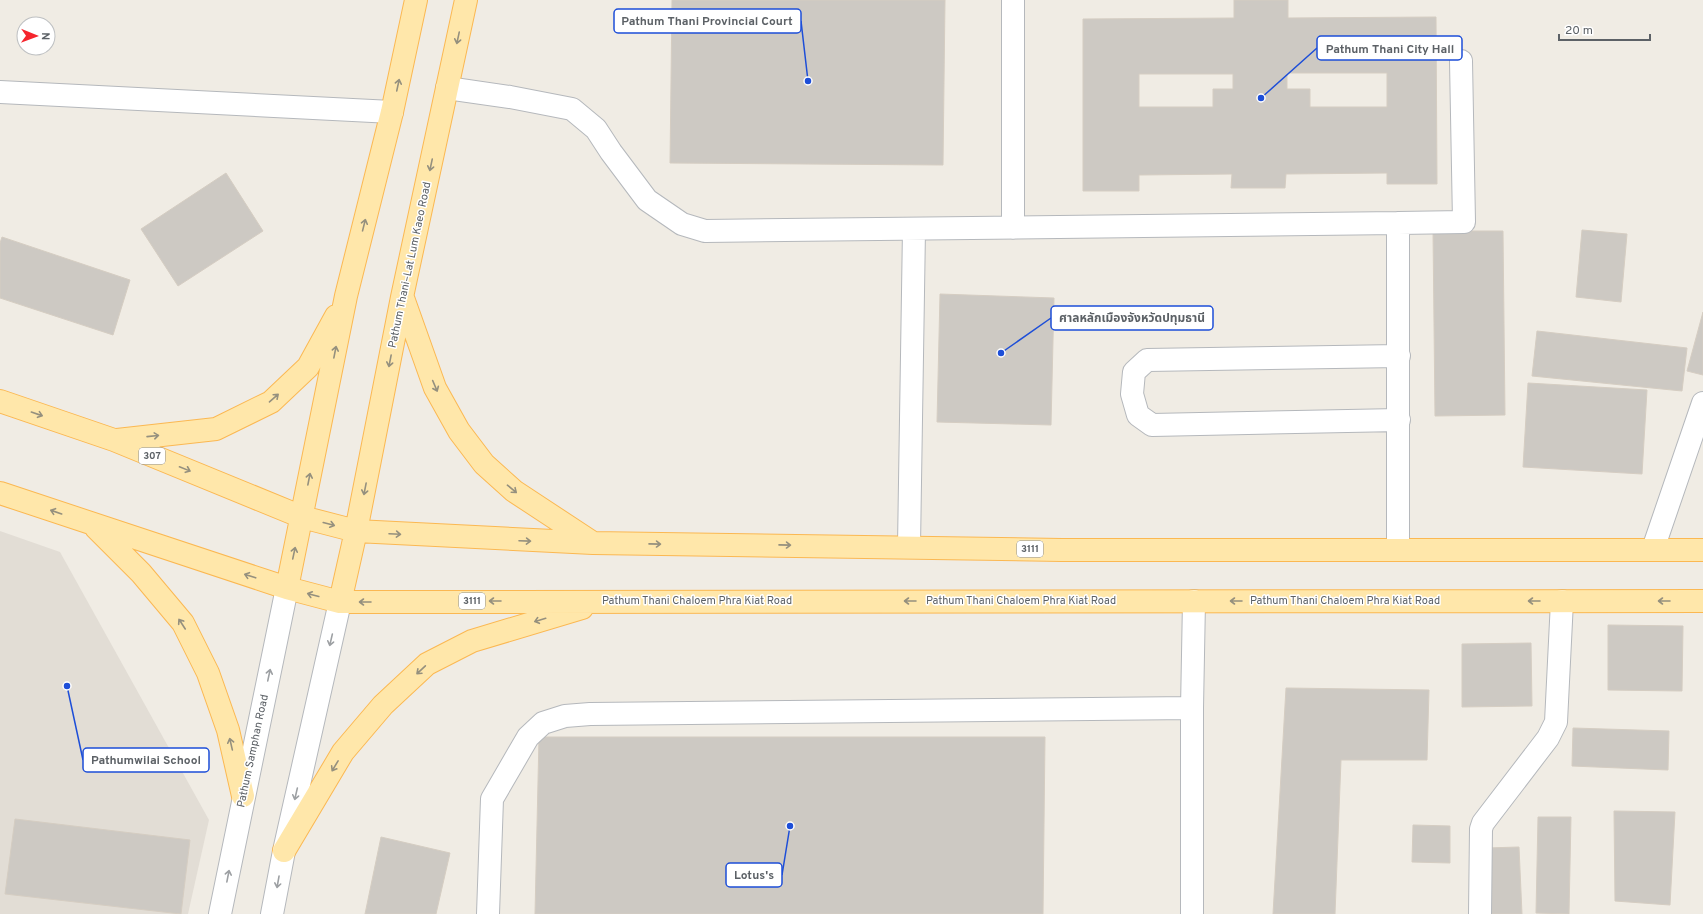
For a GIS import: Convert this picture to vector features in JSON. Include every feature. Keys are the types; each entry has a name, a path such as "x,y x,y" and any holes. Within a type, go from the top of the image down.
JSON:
{"main road":[{"path":"287,588 346,296 392,112 416,0"},
{"name":"Pathum Thani–Lat Lum Kaeo Road","path":"340,602 356,531 402,297 466,0"},
{"path":"114,440 216,429 271,402 308,366 346,296"},
{"path":"402,297 435,388 459,431 484,464 514,491 593,543"},
{"name":"307","path":"0,401 114,440 302,517"},
{"name":"Pathum Thani Chaloem Phra Kiat Road","path":"0,493 287,588 340,602 1703,600"},
{"path":"302,517 356,531"},
{"path":"93,525 141,572 183,624 208,673 228,730 243,796"},
{"name":"3111","path":"356,531 593,543 909,546 1070,550 1703,550"},
{"path":"284,851 343,752 383,705 427,664 472,641 604,601"}],"street":[{"path":"1013,0 1013,228"},
{"path":"448,88 510,97 572,110 596,129 611,152 647,200 682,224 705,231 1464,222 1461,61"},
{"path":"0,92 392,112"},
{"path":"1398,223 1398,550"},
{"path":"909,546 914,229"},
{"path":"1399,356 1147,360 1134,372 1132,394 1138,416 1152,425 1399,420"},
{"path":"1653,549 1703,403"},
{"name":"Pathum Samphan Road","path":"220,914 243,796 287,588"},
{"path":"1192,914 1192,708 1194,601"},
{"path":"1480,914 1481,829 1483,823 1548,738 1556,722 1562,601"},
{"path":"272,914 284,851 340,602"},
{"path":"488,914 492,799 528,737 543,723 565,716 614,714 1192,708"}],"shaded area":[{"path":"0,531 60,552 209,820 188,914 0,914"}],"building":[{"path":"672,0 945,0 943,165 670,163"},
{"path":"1234,0 1288,0 1288,18 1436,17 1437,184 1387,184 1387,173 1286,174 1285,188 1231,188 1232,174 1139,175 1139,191 1083,191 1083,19 1234,18","holes":["1287,73 1387,73 1387,107 1310,107 1310,89 1287,89","1139,74 1233,74 1233,89 1213,89 1213,107 1139,107"]},
{"path":"226,173 263,231 178,286 141,229"},
{"path":"1582,230 1627,234 1621,302 1576,297"},
{"path":"1433,231 1503,231 1505,415 1435,416"},
{"path":"2,237 130,280 113,335 0,298 0,243"},
{"path":"940,294 1054,298 1051,425 937,422"},
{"path":"1703,312 1703,375 1687,371"},
{"path":"1537,331 1687,348 1682,391 1532,376"},
{"path":"1528,383 1647,390 1642,474 1523,467"},
{"path":"1608,625 1683,626 1682,691 1608,690"},
{"path":"1531,643 1532,706 1462,707 1462,644"},
{"path":"1286,688 1429,690 1427,760 1341,760 1335,914 1273,914"},
{"path":"1573,728 1669,731 1668,770 1572,766"},
{"path":"539,737 1045,737 1043,914 535,914"},
{"path":"1614,811 1675,812 1670,905 1615,901"},
{"path":"1538,817 1571,817 1569,914 1536,913"},
{"path":"15,819 190,840 181,914 5,894"},
{"path":"1413,825 1450,826 1450,863 1412,862"},
{"path":"381,837 450,853 436,914 365,914"},
{"path":"1519,847 1522,914 1489,914 1486,848"}],"place":[{"name":"Pathum Thani Provincial Court","path":"808,81"},
{"name":"Pathum Thani City Hall","path":"1261,98"},
{"name":"ศาลหลักเมืองจังหวัดปทุมธานี","path":"1001,353"},
{"name":"Pathumwilai School","path":"67,686"},
{"name":"Lotus's","path":"790,826"}]}
